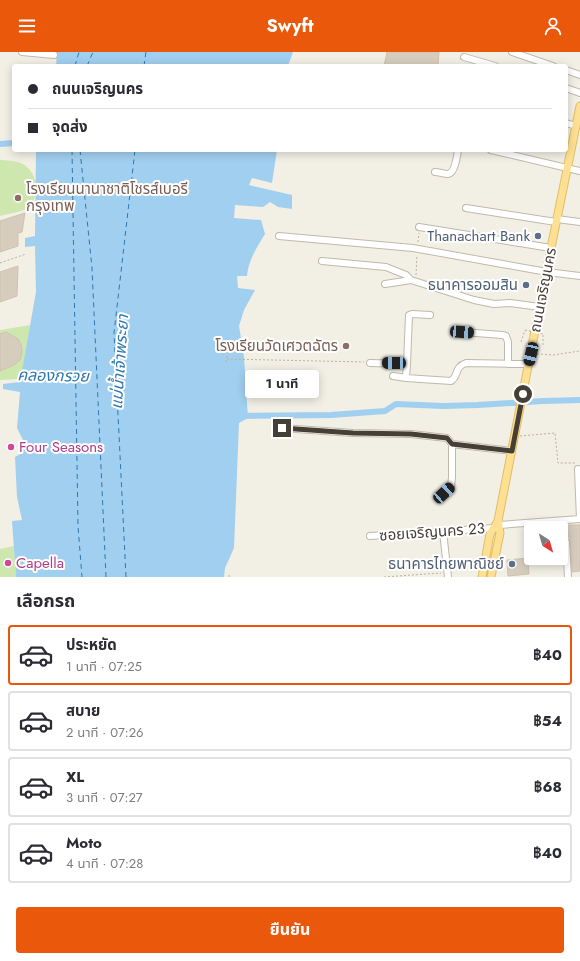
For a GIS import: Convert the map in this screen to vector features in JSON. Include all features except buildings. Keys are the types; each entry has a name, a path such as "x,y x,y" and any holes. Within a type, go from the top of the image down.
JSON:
{"main road":[{"name":"ถนนเจริญนคร","path":"482,577 490,534 497,525 580,106"},
{"name":"ถนนเจริญนคร","path":"491,577 500,533 497,525"}],"street":[{"path":"22,52 54,54"},
{"path":"512,52 547,64"},
{"path":"464,57 488,64"},
{"path":"568,71 580,75"},
{"path":"568,89 580,92"},
{"path":"568,124 576,126"},
{"path":"435,172 449,174 452,172 458,152"},
{"path":"499,152 580,171"},
{"path":"466,208 557,221 580,222"},
{"path":"419,227 551,248"},
{"path":"279,236 412,248 547,272 580,276"},
{"path":"322,260 386,267 406,275 411,280"},
{"path":"385,284 411,280 474,300 494,304 510,303 540,307"},
{"path":"406,378 409,315 430,315"},
{"path":"462,332 506,336 508,342 508,364"},
{"path":"370,363 407,364"},
{"path":"393,376 451,381 454,379 458,368 466,363 529,364"},
{"path":"282,428 353,433 411,434 447,438 452,444 452,477 451,487 444,493"},
{"path":"452,444 512,451"},
{"path":"579,466 580,519"},
{"name":"ซอยเจริญนคร 23","path":"370,536 580,519"},
{"path":"443,531 447,575"},
{"path":"567,565 568,577"}],"path":[{"path":"0,263 26,254"},
{"path":"521,342 525,330 543,334 543,345"},
{"path":"531,354 552,355 580,351"},
{"path":"226,362 227,355"},
{"path":"227,359 370,363"},
{"path":"515,436 555,434 558,463 579,466"},
{"path":"481,558 499,561"},
{"path":"384,577 447,575"}],"green space":[{"path":"0,160 19,162 27,167 34,178 36,191 32,203 27,208 0,216"},
{"path":"30,325 21,379 0,380 0,330"},
{"name":"Capella","path":"14,546 16,577 0,577 0,549"}],"water":[{"path":"57,52 293,52 289,64 56,64"},
{"path":"36,152 277,152 272,183 252,178 249,185 292,195 292,209 278,207 270,202 263,207 235,205 234,218 261,220 265,234 251,260 247,276 237,276 238,288 255,290 244,310 239,326 244,357 248,418 239,423 234,548 225,568 224,577 16,577 12,521 22,520 17,497 15,457 22,453 23,440 17,428 20,392 3,389 3,384 20,382 36,292 35,246 25,247 25,238 35,236"}],"waterway":[{"path":"0,144 12,143"},
{"path":"239,416 331,415 385,411 396,404 443,406 580,400"}],"ferry route":[{"path":"76,64 79,52"},
{"path":"88,64 93,52"},
{"path":"144,64 146,52"},
{"path":"72,152 78,526 82,577"},
{"path":"80,152 92,268 106,577"},
{"path":"126,577 114,333 135,152"}],"place":[{"name":"โรงเรียนนานาชาติโชรส์เบอรี กรุงเทพ","path":"18,198"},
{"name":"Thanachart Bank","path":"538,236"},
{"name":"ธนาคารออมสิน","path":"526,285"},
{"name":"โรงเรียนวัดเศวตฉัตร","path":"346,346"},
{"name":"Four Seasons","path":"11,447"},
{"name":"Capella","path":"8,563"},
{"name":"ธนาคารไทยพาณิชย์","path":"512,564"}],"route":[{"path":"282,428 353,433 411,434 447,438 452,444 512,451 523,394"}],"water label":[{"name":"แม่น้ำเจ้าพระยา","path":"119,362"},
{"name":"คลองกรวย","path":"53,375"}]}
